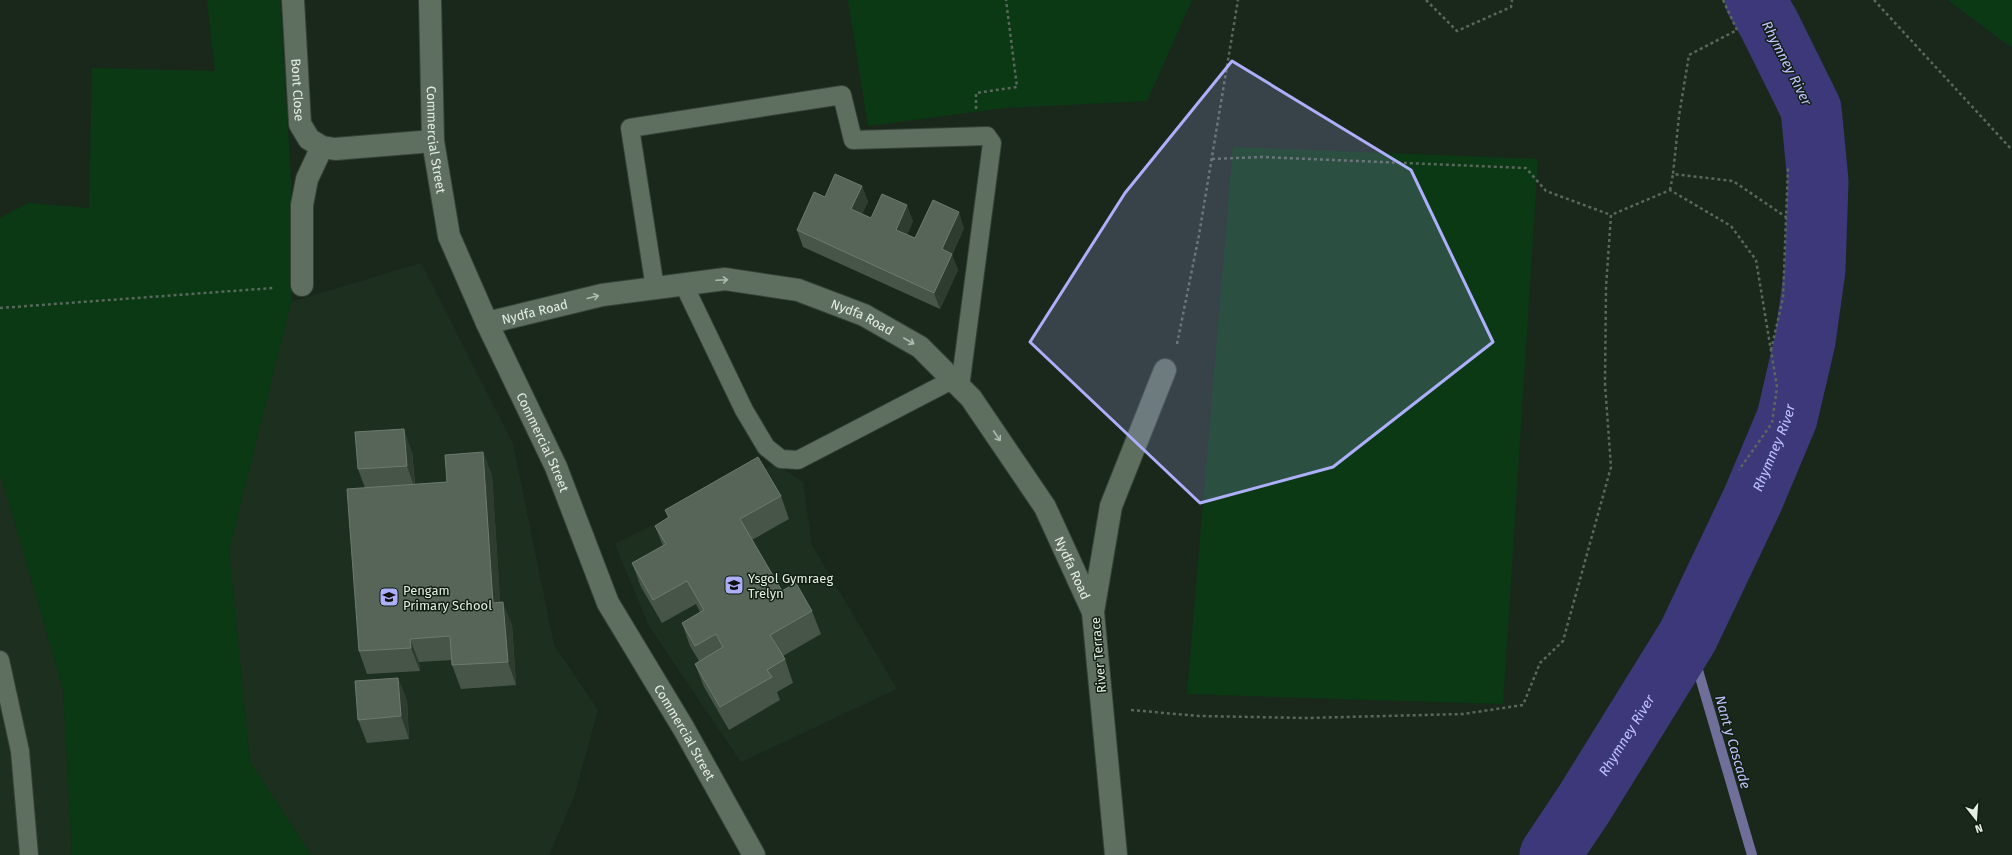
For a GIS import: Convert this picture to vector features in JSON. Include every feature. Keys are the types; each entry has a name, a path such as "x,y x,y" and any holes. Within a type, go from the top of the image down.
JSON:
{"street":[{"name":"Bont Close","path":"293,0 300,124 309,139 322,147"},
{"name":"Commercial Street","path":"430,0 433,141 450,236 487,323 556,467 608,603 684,729 754,855"},
{"path":"302,286 302,205 307,179 322,147 335,149 433,141"},
{"name":"Nydfa Road","path":"487,323 602,295 725,280 798,290 864,316 920,347 971,398 1045,507 1093,612"},
{"name":"River Terrace","path":"1116,855 1093,612 1111,506 1165,370"}],"lane":[{"path":"655,288 630,128 842,95 853,140 987,136 992,144 956,383 798,460 781,459 766,447 744,410 684,285"},
{"path":"0,660 20,751 29,855"}],"path":[{"path":"977,136 976,93 1017,87 1006,0"},
{"path":"1165,370 1176,350 1199,235 1238,0"},
{"path":"1426,0 1457,31 1511,7 1512,0"},
{"path":"1670,190 1679,116 1689,55 1737,30 1723,0"},
{"path":"1874,0 2012,150"},
{"path":"1212,159 1260,157 1526,168 1546,191 1612,215 1670,190"},
{"path":"1771,353 1783,298 1788,166"},
{"path":"1673,174 1733,181 1786,217"},
{"path":"1670,190 1731,226 1756,260 1777,387 1772,423 1739,470"},
{"path":"1102,708 1199,716 1307,718 1463,714 1523,704 1540,663 1563,641 1611,467 1605,377 1606,287 1612,215"},
{"path":"0,308 302,286"}],"highlighted area":[{"path":"1232,61 1411,170 1493,342 1333,467 1200,503 1030,342 1125,193"}],"shaded area":[{"name":"Pengam Primary School","path":"421,263 513,444 554,645 598,710 574,797 549,855 311,855 250,762 229,550 291,302"},
{"name":"Ysgol Gymraeg Trelyn","path":"775,464 803,482 812,545 897,689 741,762 649,626 615,544"},
{"path":"0,478 2,479 63,689 72,855 0,855"}],"green space":[{"path":"207,0 280,0 291,181 291,302 229,550 250,762 311,855 72,855 63,689 2,479 0,478 0,218 28,203 89,208 92,68 215,71"},
{"path":"848,0 1192,0 1147,101 1004,108 868,126"},
{"path":"1948,0 2012,0 2012,48"},
{"path":"1233,147 1538,159 1503,704 1187,694"}],"building":[{"path":"835,174 862,186 851,209 871,218 882,194 907,205 896,230 915,238 933,200 959,212 942,249 952,254 934,293 797,230 814,192 825,197"},
{"path":"404,429 407,466 358,469 355,432"},
{"path":"483,452 493,603 503,602 508,662 452,665 450,636 410,639 411,648 359,651 347,489 447,482 445,455"},
{"path":"758,457 781,496 740,519 782,591 796,583 812,611 770,635 785,659 767,670 772,677 720,707 695,664 723,647 716,634 695,646 682,623 704,610 687,581 653,600 632,563 666,544 655,526 669,517 665,510"},
{"path":"398,678 401,716 358,720 355,681"}],"waterway":[{"name":"Rhymney River","path":"1550,855 1584,804 1688,636 1753,499 1787,418 1805,341 1815,270 1818,181 1811,109 1769,24 1755,0"},
{"name":"Nant y Cascade","path":"1688,636 1752,855"}],"place":[{"name":"Ysgol Gymraeg Trelyn","path":"734,585"},
{"name":"Pengam Primary School","path":"389,597"}]}
